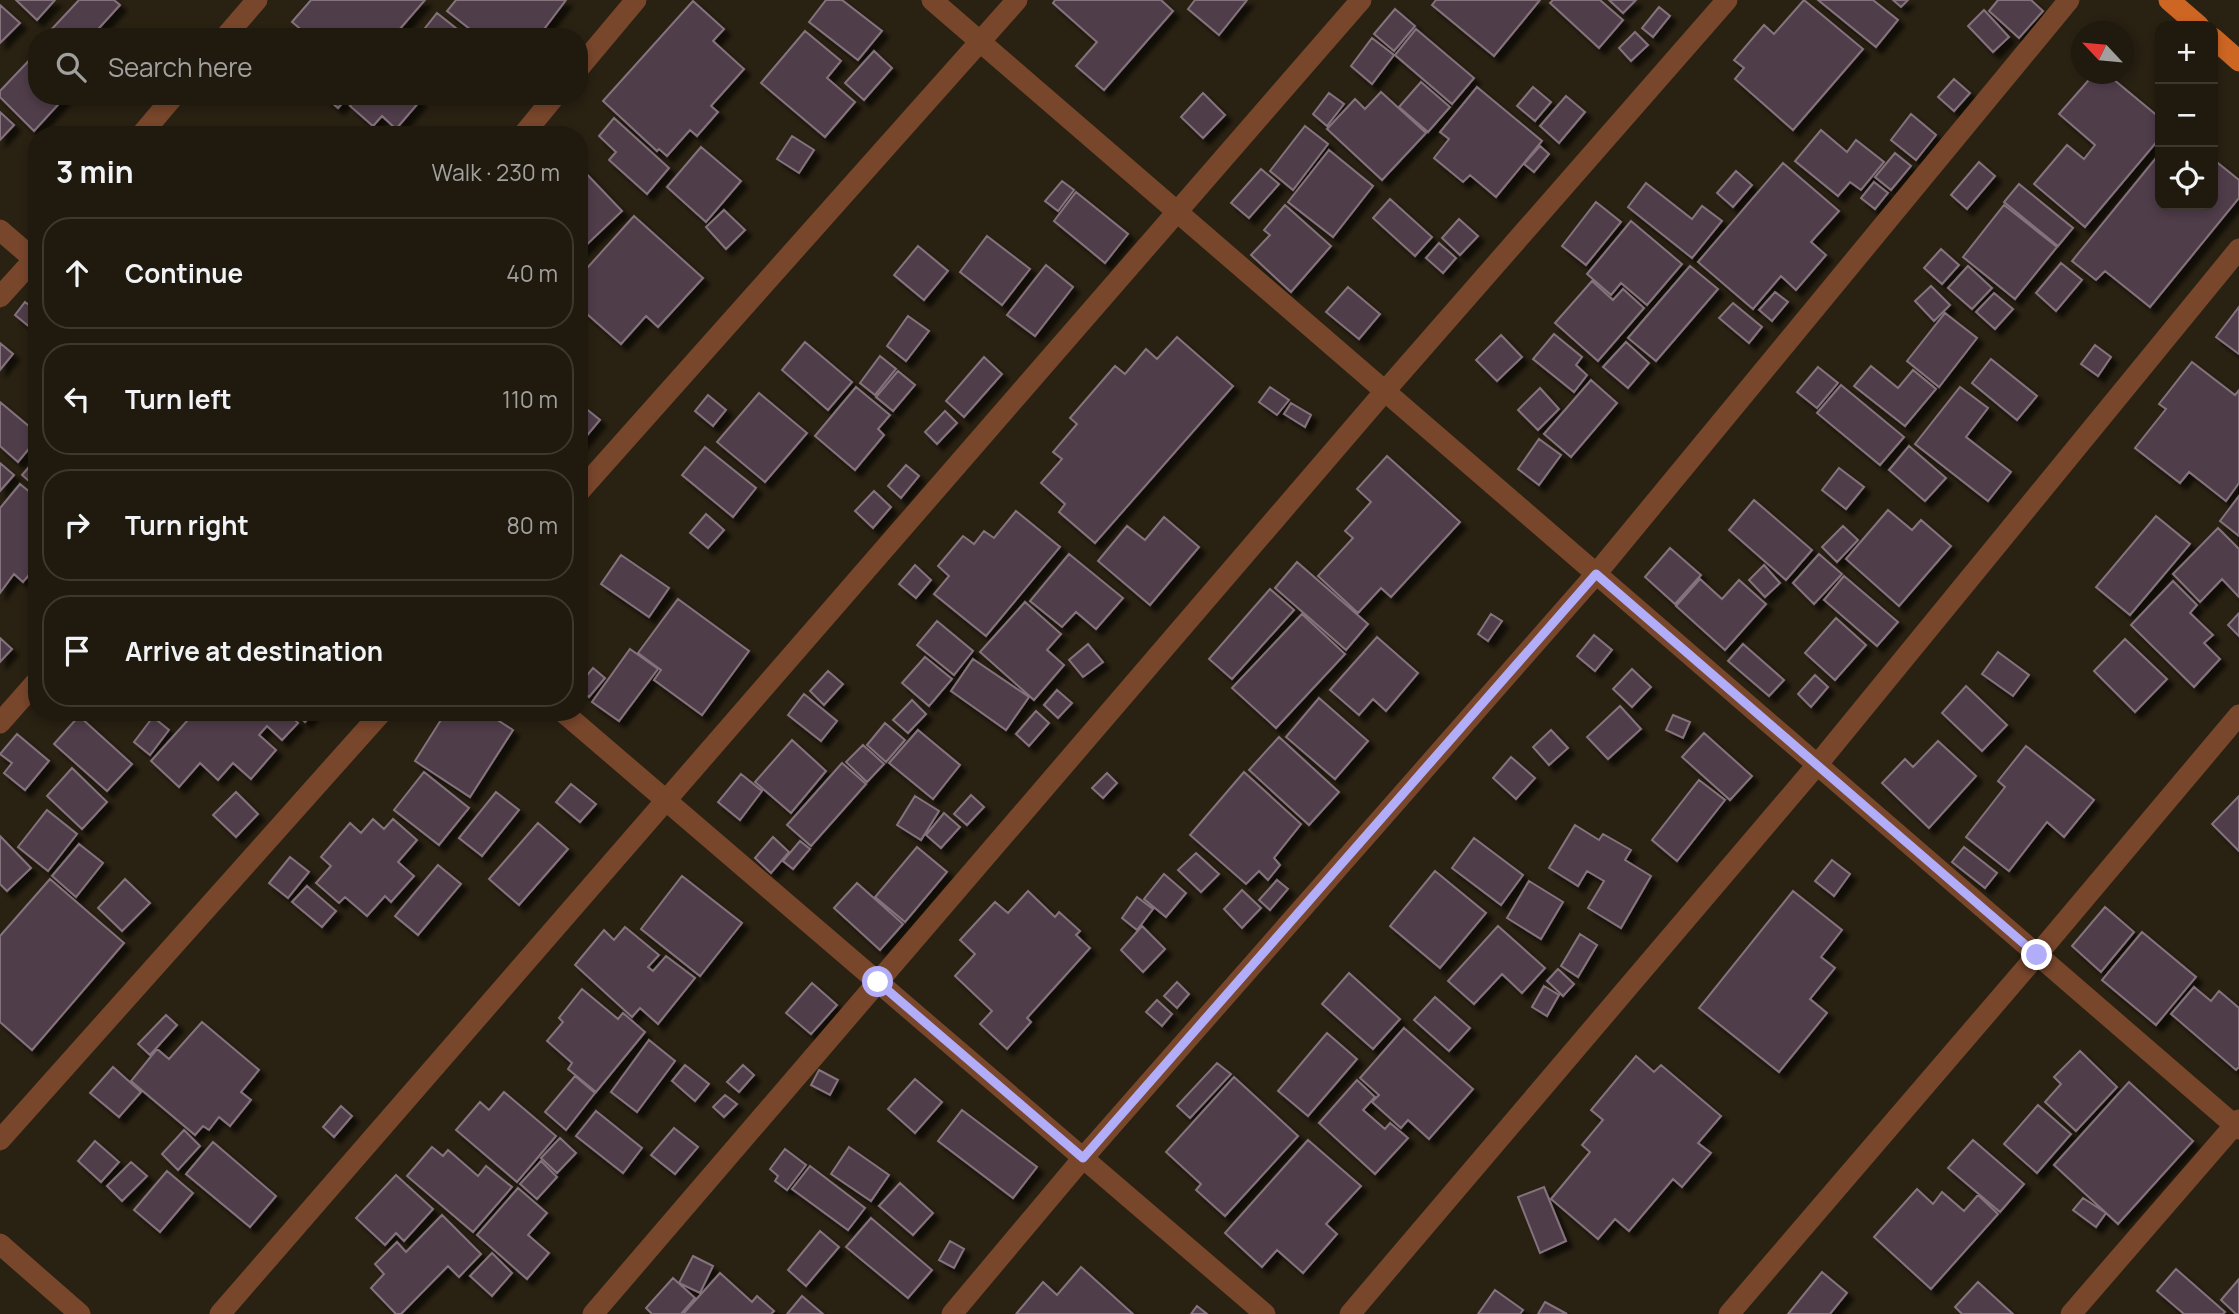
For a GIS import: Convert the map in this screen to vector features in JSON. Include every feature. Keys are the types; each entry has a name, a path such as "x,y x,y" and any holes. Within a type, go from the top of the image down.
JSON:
{"main road":[{"path":"2169,0 2193,21"},
{"path":"2218,42 2239,61"}],"street":[{"path":"233,28 257,0"},
{"path":"588,57 636,0"},
{"path":"932,0 2237,1125 2071,1314"},
{"path":"588,482 1017,0"},
{"path":"220,1314 1361,0"},
{"path":"593,1314 1385,391 1727,0"},
{"path":"951,1314 1083,1158 1596,574 2069,0"},
{"path":"149,126 166,105"},
{"path":"530,126 548,105"},
{"path":"0,230 28,253"},
{"path":"1350,1314 1817,765 2239,249"},
{"path":"0,297 28,267"},
{"path":"0,723 28,691"},
{"path":"1729,1314 2239,715"},
{"path":"0,1140 374,721"},
{"path":"573,721 1265,1314"},
{"path":"0,1244 80,1314"}],"building":[{"path":"16,0 55,0 37,20"},
{"path":"79,0 114,0 120,5 99,28 53,28"},
{"path":"311,0 425,0 401,28 299,28 292,22"},
{"path":"456,0 566,0 545,28 469,28 447,11"},
{"path":"826,0 842,0 882,31 858,60 809,22"},
{"path":"1055,0 1161,0 1173,11 1104,90 1076,66 1097,42 1053,3"},
{"path":"1195,0 1247,0 1219,35 1188,9"},
{"path":"1436,0 1540,0 1494,56 1432,5"},
{"path":"1553,0 1600,0 1623,20 1599,48 1550,3"},
{"path":"1609,0 1636,0 1623,13"},
{"path":"1804,0 1863,49 1793,130 1735,79 1744,68 1734,60 1764,25 1774,34"},
{"path":"1818,0 1873,0 1898,20 1876,47"},
{"path":"1893,0 1908,0 1901,7"},
{"path":"1998,0 2031,0 2043,11 2019,38 1989,11"},
{"path":"693,1 724,29 713,41 744,69 711,106 718,112 697,136 690,130 667,156 659,149 657,151 603,101"},
{"path":"0,5 20,23 0,43"},
{"path":"1659,7 1670,16 1653,37 1642,28"},
{"path":"1395,9 1415,26 1394,51 1374,34"},
{"path":"1984,10 2009,37 1993,52 1968,26"},
{"path":"437,13 456,28 425,28"},
{"path":"1416,29 1474,78 1452,104 1395,55"},
{"path":"805,31 841,61 827,78 855,102 825,137 761,83"},
{"path":"1635,32 1648,45 1631,61 1619,48"},
{"path":"1372,38 1394,55 1372,84 1351,66"},
{"path":"874,51 892,68 864,100 845,83"},
{"path":"28,61 28,105 58,105 39,126 29,126 0,97 0,91"},
{"path":"1954,79 1970,93 1954,111 1938,97"},
{"path":"1421,82 1450,107 1428,132 1399,107"},
{"path":"2085,84 2119,84 2155,114 2155,144 2085,227 2034,184 2067,145 2084,159 2095,145 2059,114"},
{"path":"1477,87 1542,141 1496,197 1470,175 1463,182 1434,158 1449,139 1440,132"},
{"path":"1533,87 1551,102 1535,121 1517,106"},
{"path":"1381,92 1426,133 1382,180 1327,129 1355,99 1365,109"},
{"path":"1203,93 1225,115 1203,138 1181,117"},
{"path":"1329,93 1344,104 1327,126 1313,114"},
{"path":"1566,96 1585,112 1559,143 1540,126"},
{"path":"417,105 399,126 393,126 382,116 373,126 350,106"},
{"path":"0,112 14,125 0,140"},
{"path":"1911,114 1936,135 1916,160 1891,140"},
{"path":"614,118 669,168 647,194 609,160 616,152 599,136"},
{"path":"1305,126 1328,144 1293,190 1270,171"},
{"path":"1821,130 1847,152 1856,140 1884,162 1861,190 1850,182 1838,196 1795,161"},
{"path":"792,136 814,150 799,173 777,159"},
{"path":"1540,146 1549,154 1534,172 1524,164"},
{"path":"701,147 741,181 706,222 667,187"},
{"path":"1329,150 1373,186 1333,237 1288,202"},
{"path":"1895,153 1911,166 1891,190 1875,177"},
{"path":"2155,159 2155,210 2218,210 2218,163 2239,180 2239,198 2150,307 2105,271 2096,280 2072,261"},
{"path":"1979,162 1995,176 1967,209 1951,195"},
{"path":"1783,163 1839,211 1811,242 1826,255 1796,290 1781,276 1753,309 1698,262"},
{"path":"1261,169 1279,184 1249,218 1231,203"},
{"path":"1736,171 1752,185 1733,207 1717,193"},
{"path":"588,175 622,211 588,243"},
{"path":"1062,181 1074,190 1058,211 1045,201"},
{"path":"1874,182 1888,193 1875,209 1861,198"},
{"path":"1646,183 1692,219 1702,206 1722,221 1692,258 1628,207"},
{"path":"2019,184 2073,228 2058,246 2004,202"},
{"path":"1076,192 1128,234 1105,263 1054,221"},
{"path":"1390,199 1432,237 1415,256 1373,218"},
{"path":"1596,202 1621,222 1586,265 1562,246"},
{"path":"1285,205 1331,246 1291,292 1251,255 1270,235 1264,230"},
{"path":"2004,205 2057,247 2015,299 1963,257"},
{"path":"724,210 745,230 726,249 706,227"},
{"path":"634,216 703,278 658,327 646,316 621,344 588,315 588,267"},
{"path":"1459,219 1478,236 1460,255 1442,238"},
{"path":"1631,221 1682,264 1647,305 1621,283 1611,295 1587,274"},
{"path":"987,236 1030,269 1002,305 960,272"},
{"path":"1439,243 1456,258 1443,273 1426,258"},
{"path":"918,246 948,271 924,300 894,275"},
{"path":"1941,249 1959,265 1942,284 1924,268"},
{"path":"2061,263 2082,280 2056,311 2036,293"},
{"path":"1046,265 1073,287 1035,336 1007,315"},
{"path":"1690,266 1718,289 1656,361 1628,338"},
{"path":"1968,266 1992,288 1972,309 1948,288"},
{"path":"1592,281 1613,300 1623,289 1644,308 1598,361 1555,323"},
{"path":"1931,286 1950,305 1934,321 1915,301"},
{"path":"1348,287 1380,314 1359,339 1326,312"},
{"path":"1775,292 1788,302 1772,321 1759,310"},
{"path":"1994,293 2013,309 1995,329 1976,312"},
{"path":"25,302 28,304 28,326 15,315"},
{"path":"1733,303 1762,327 1749,343 1719,318"},
{"path":"2239,307 2239,354 2216,337"},
{"path":"1945,313 1977,338 1939,387 1907,361"},
{"path":"908,316 929,331 906,361 887,346"},
{"path":"1554,334 1582,357 1576,365 1587,375 1574,392 1533,359"},
{"path":"1501,335 1522,357 1497,381 1476,360"},
{"path":"1177,337 1233,386 1095,543 1059,512 1065,504 1041,483 1062,459 1053,452 1077,424 1070,418 1115,366 1125,374 1146,349 1157,359"},
{"path":"805,342 852,382 828,410 782,370"},
{"path":"1626,342 1649,363 1628,388 1603,367"},
{"path":"0,343 13,354 0,370"},
{"path":"2095,345 2111,357 2098,376 2081,364"},
{"path":"880,356 896,369 875,395 860,383"},
{"path":"984,357 1002,374 964,417 946,401"},
{"path":"1991,359 2037,396 2017,420 1972,383"},
{"path":"2192,362 2235,395 2239,390 2239,483 2226,501 2189,472 2180,483 2135,448 2166,409 2159,404"},
{"path":"1871,366 1898,388 1913,370 1936,389 1905,426 1854,386"},
{"path":"1818,367 1838,383 1817,408 1797,392"},
{"path":"898,371 915,385 893,411 876,397"},
{"path":"1591,380 1617,403 1571,457 1544,434"},
{"path":"1841,385 1904,437 1880,465 1817,413"},
{"path":"856,387 890,415 878,429 884,435 855,470 815,436"},
{"path":"1270,387 1289,400 1277,415 1259,402"},
{"path":"1960,387 1988,408 1966,437 2011,472 1988,501 1915,444"},
{"path":"1540,388 1559,409 1538,430 1518,410"},
{"path":"759,393 807,433 765,482 717,442"},
{"path":"708,395 726,410 713,426 695,411"},
{"path":"0,402 28,425 28,450 18,462 0,446"},
{"path":"1291,403 1311,415 1305,427 1284,414"},
{"path":"588,410 600,420 588,434"},
{"path":"945,411 957,423 937,444 925,432"},
{"path":"1539,439 1561,455 1539,485 1518,469"},
{"path":"1909,446 1946,478 1925,501 1889,470"},
{"path":"705,447 756,488 733,517 682,475"},
{"path":"1387,456 1460,522 1391,597 1381,588 1358,613 1318,576 1353,538 1345,531 1371,502 1357,489"},
{"path":"0,463 14,475 0,491"},
{"path":"906,465 919,476 901,498 888,486"},
{"path":"28,468 28,480 22,475"},
{"path":"1839,468 1864,487 1846,509 1822,490"},
{"path":"20,484 28,491 28,576 23,582 14,574 0,593 0,508"},
{"path":"874,491 891,507 873,528 855,511"},
{"path":"2239,496 2239,536 2220,521"},
{"path":"1754,500 1812,550 1786,580 1729,530"},
{"path":"1888,510 1912,530 1921,520 1951,546 1899,606 1846,559"},
{"path":"1016,511 1060,547 986,636 934,594 949,576 938,566 963,536 974,544 984,531 994,538"},
{"path":"706,514 724,530 708,548 690,533"},
{"path":"2156,516 2190,544 2130,615 2096,587"},
{"path":"1164,517 1199,547 1150,605 1098,561 1127,526 1145,540"},
{"path":"1843,526 1858,540 1837,562 1822,547"},
{"path":"2218,528 2239,549 2239,597 2222,579 2200,602 2173,574"},
{"path":"1670,548 1701,575 1675,604 1645,577"},
{"path":"1069,554 1123,598 1096,629 1076,612 1062,627 1030,601"},
{"path":"1819,554 1842,574 1814,604 1793,583"},
{"path":"621,555 669,588 649,617 601,584"},
{"path":"1297,562 1368,624 1346,650 1275,588"},
{"path":"915,565 931,580 916,598 899,584"},
{"path":"1764,565 1780,583 1765,597 1749,580"},
{"path":"1844,576 1898,622 1877,646 1824,600"},
{"path":"1700,579 1722,599 1739,580 1766,604 1725,650 1676,606"},
{"path":"2173,581 2197,605 2190,613 2213,635 2204,643 2220,659 2194,687 2131,625"},
{"path":"1270,589 1294,610 1232,679 1209,659"},
{"path":"678,599 749,651 702,715 654,680 661,670 638,653"},
{"path":"1025,602 1061,634 1047,650 1064,665 1034,700 980,652"},
{"path":"2239,613 2239,636 2228,625"},
{"path":"1302,614 1345,654 1276,728 1232,688"},
{"path":"1491,614 1502,621 1488,641 1478,634"},
{"path":"1836,618 1866,645 1835,680 1805,653"},
{"path":"937,621 973,651 954,675 917,645"},
{"path":"1594,635 1612,650 1595,671 1577,656"},
{"path":"1377,637 1418,673 1386,711 1373,699 1359,715 1330,690"},
{"path":"0,638 12,649 0,662"},
{"path":"2125,639 2167,679 2135,712 2094,671"},
{"path":"1088,644 1103,662 1083,677 1069,660"},
{"path":"1743,644 1784,680 1769,696 1728,661"},
{"path":"630,649 658,669 619,721 592,702"},
{"path":"1998,652 2029,675 2013,696 1982,674"},
{"path":"925,657 952,679 929,706 902,683"},
{"path":"973,659 1029,697 1006,730 951,691"},
{"path":"593,668 605,678 589,697 588,696 588,674"},
{"path":"1632,669 1651,687 1632,707 1613,689"},
{"path":"828,671 843,684 824,705 810,691"},
{"path":"1815,675 1828,687 1811,707 1798,694"},
{"path":"1966,686 2007,725 1982,751 1942,713"},
{"path":"1057,690 1072,703 1058,718 1044,705"},
{"path":"804,694 837,721 821,741 788,715"},
{"path":"1319,698 1368,741 1335,779 1286,737"},
{"path":"912,700 926,714 908,733 893,720"},
{"path":"1620,706 1641,729 1608,759 1587,737"},
{"path":"1036,711 1049,723 1029,746 1016,734"},
{"path":"1673,715 1690,722 1683,738 1666,730"},
{"path":"75,721 85,721 132,764 107,791 54,744"},
{"path":"150,721 158,721 169,730 150,755 134,742"},
{"path":"187,721 298,723 282,740 267,726 259,735 276,750 251,779 233,763 218,780 200,763 179,787 151,761"},
{"path":"440,721 499,721 513,730 470,797 415,761"},
{"path":"885,723 905,740 886,762 867,745"},
{"path":"918,730 960,765 933,799 889,763"},
{"path":"1551,730 1568,748 1549,765 1533,747"},
{"path":"1704,733 1752,776 1730,800 1682,757"},
{"path":"17,734 49,761 25,790 4,773 12,763 0,754"},
{"path":"1279,737 1339,792 1309,825 1249,770"},
{"path":"792,740 826,771 791,813 755,782"},
{"path":"1938,741 1976,776 1929,828 1882,783 1905,759 1913,767"},
{"path":"863,745 884,764 867,782 846,762"},
{"path":"2026,746 2094,800 2064,837 2047,822 2009,871 1966,837 2005,787 1998,781"},
{"path":"1511,757 1535,778 1516,799 1493,778"},
{"path":"842,763 866,784 811,846 787,825"},
{"path":"72,768 107,802 82,829 47,796"},
{"path":"424,772 469,808 439,845 394,810"},
{"path":"1244,772 1301,824 1274,858 1280,865 1268,880 1259,871 1246,884 1190,835"},
{"path":"1107,773 1117,783 1103,798 1092,788"},
{"path":"741,774 762,791 740,820 718,802"},
{"path":"1699,780 1725,800 1677,861 1652,840"},
{"path":"571,784 596,804 580,822 556,802"},
{"path":"236,792 258,814 236,837 213,815"},
{"path":"496,792 519,810 482,856 459,838"},
{"path":"971,795 984,807 967,825 954,814"},
{"path":"915,796 939,811 921,840 897,825"},
{"path":"2239,796 2239,851 2212,824"},
{"path":"47,810 77,834 48,871 18,847"},
{"path":"944,813 960,827 941,848 926,835"},
{"path":"373,819 384,829 393,819 417,840 398,862 414,876 391,902 385,896 367,916 345,897 339,903 316,883 331,866 321,857 350,823 361,833"},
{"path":"538,823 568,849 519,905 489,879"},
{"path":"1575,825 1599,840 1603,834 1631,850 1625,860 1651,876 1621,928 1588,908 1604,881 1587,871 1578,886 1549,868"},
{"path":"0,836 31,868 7,891 0,884"},
{"path":"773,837 789,852 771,873 755,858"},
{"path":"1474,838 1523,875 1501,905 1452,868"},
{"path":"800,841 810,849 793,869 783,861"},
{"path":"79,844 103,863 76,897 52,876"},
{"path":"917,847 947,872 905,922 875,897"},
{"path":"1964,847 1997,873 1985,888 1952,862"},
{"path":"1196,853 1219,874 1201,892 1178,870"},
{"path":"290,857 309,872 288,898 269,883"},
{"path":"1832,860 1850,874 1834,896 1815,881"},
{"path":"438,865 461,884 418,935 395,916"},
{"path":"1435,871 1486,913 1440,968 1390,926"},
{"path":"1164,874 1186,893 1166,917 1144,899"},
{"path":"682,876 742,923 700,976 641,929"},
{"path":"50,879 124,943 32,1050 0,1022 0,936"},
{"path":"125,879 150,903 122,931 98,908"},
{"path":"1277,880 1288,889 1270,910 1259,900"},
{"path":"1529,881 1563,902 1541,939 1507,918"},
{"path":"857,883 903,924 880,950 834,908"},
{"path":"307,886 336,911 322,927 292,902"},
{"path":"1242,890 1261,908 1242,928 1224,909"},
{"path":"1028,891 1055,917 1059,912 1080,931 1076,935 1090,948 1027,1018 1031,1022 1007,1049 980,1024 992,1011 955,976 975,954 960,940 995,902 1008,913"},
{"path":"1793,891 1842,930 1821,957 1835,968 1810,999 1827,1013 1779,1072 1699,1008"},
{"path":"1137,897 1153,909 1137,930 1122,918"},
{"path":"2105,907 2134,932 2101,972 2072,946"},
{"path":"1142,926 1165,949 1143,972 1121,950"},
{"path":"1498,926 1545,968 1522,993 1502,974 1474,1004 1448,981"},
{"path":"625,927 659,955 648,967 653,971 666,956 695,978 658,1024 640,1008 632,1017 575,965 604,930 614,940"},
{"path":"2142,932 2196,977 2156,1025 2102,980"},
{"path":"1580,934 1597,945 1578,977 1561,966"},
{"path":"1558,969 1574,984 1563,996 1547,981"},
{"path":"1349,973 1400,1019 1373,1049 1322,1004"},
{"path":"1177,982 1189,994 1177,1008 1164,996"},
{"path":"812,983 837,1005 811,1034 786,1013"},
{"path":"1544,986 1559,995 1547,1016 1532,1007"},
{"path":"2194,987 2211,1001 2219,991 2239,1008 2239,1067 2236,1070 2171,1014"},
{"path":"582,989 618,1019 623,1013 645,1032 596,1092 568,1069 572,1063 547,1041 563,1022 559,1018"},
{"path":"1435,997 1470,1028 1449,1051 1414,1020"},
{"path":"1157,1000 1172,1014 1162,1026 1146,1012"},
{"path":"166,1015 177,1025 150,1055 138,1044"},
{"path":"202,1022 259,1070 241,1092 251,1100 230,1126 219,1117 209,1130 203,1126 195,1135 131,1081 157,1049 169,1059"},
{"path":"1404,1028 1473,1089 1429,1139 1408,1120 1401,1128 1372,1102 1379,1095 1360,1078"},
{"path":"1327,1033 1357,1059 1308,1116 1278,1091"},
{"path":"649,1040 675,1061 637,1112 611,1092"},
{"path":"2080,1051 2117,1087 2076,1131 2045,1102 2061,1084 2054,1077"},
{"path":"1636,1056 1654,1072 1661,1065 1721,1116 1698,1143 1711,1153 1682,1187 1673,1179 1629,1231 1615,1219 1598,1239 1551,1199 1590,1152 1582,1145 1603,1120 1591,1110"},
{"path":"1217,1063 1231,1074 1190,1118 1177,1106"},
{"path":"685,1065 709,1084 695,1101 672,1081"},
{"path":"743,1065 754,1075 739,1092 727,1082"},
{"path":"113,1067 141,1092 119,1117 90,1093"},
{"path":"819,1070 838,1080 830,1095 811,1085"},
{"path":"575,1076 595,1093 566,1130 545,1112"},
{"path":"1234,1077 1298,1136 1225,1216 1196,1190 1201,1184 1166,1152"},
{"path":"915,1079 942,1102 915,1133 888,1109"},
{"path":"1357,1080 1375,1097 1363,1110 1385,1129 1390,1123 1408,1138 1375,1174 1319,1123"},
{"path":"2129,1082 2193,1141 2118,1224 2054,1165"},
{"path":"504,1092 556,1136 517,1182 456,1130 480,1102 489,1110"},
{"path":"725,1095 737,1104 724,1117 713,1107"},
{"path":"2038,1105 2071,1134 2037,1173 2004,1144"},
{"path":"341,1106 352,1116 334,1137 323,1127"},
{"path":"962,1110 1037,1167 1013,1198 938,1141"},
{"path":"596,1111 642,1148 623,1173 576,1136"},
{"path":"674,1128 698,1147 675,1174 651,1155"},
{"path":"184,1130 200,1146 178,1170 162,1154"},
{"path":"560,1138 576,1153 557,1173 541,1158"},
{"path":"1308,1140 1361,1186 1326,1224 1337,1234 1303,1273 1277,1250 1262,1267 1225,1233"},
{"path":"1973,1140 2024,1184 2000,1212 1948,1168"},
{"path":"95,1141 119,1162 101,1182 78,1161"},
{"path":"213,1142 276,1196 250,1227 186,1174"},
{"path":"432,1147 443,1156 448,1150 478,1176 486,1166 512,1187 473,1232 407,1176"},
{"path":"849,1147 889,1175 871,1201 831,1174"},
{"path":"785,1149 806,1165 787,1190 775,1181 778,1176 770,1169"},
{"path":"541,1161 557,1177 537,1199 520,1184"},
{"path":"131,1162 147,1176 122,1201 107,1186"},
{"path":"810,1166 865,1208 848,1230 792,1189"},
{"path":"167,1171 193,1193 160,1232 134,1210"},
{"path":"396,1175 433,1209 404,1241 396,1233 385,1245 356,1218"},
{"path":"900,1183 933,1213 913,1235 879,1206"},
{"path":"1544,1187 1566,1241 1540,1253 1518,1197"},
{"path":"518,1188 547,1213 528,1235 549,1253 527,1279 477,1235"},
{"path":"1917,1189 1933,1204 1942,1192 1964,1211 1978,1195 1998,1214 1931,1289 1874,1237"},
{"path":"2083,1198 2106,1213 2096,1227 2073,1210"},
{"path":"442,1215 481,1254 459,1277 448,1266 401,1314 396,1314 371,1288 384,1274 375,1264 397,1242 406,1252"},
{"path":"871,1218 932,1270 908,1298 846,1247"},
{"path":"820,1231 839,1247 806,1286 788,1270"},
{"path":"950,1241 964,1249 954,1268 939,1260"},
{"path":"492,1253 512,1273 492,1296 470,1276"},
{"path":"693,1256 713,1266 700,1293 679,1283"},
{"path":"1081,1267 1133,1314 1016,1314 1043,1282 1057,1295"},
{"path":"2176,1269 2225,1312 2184,1314 2157,1291"},
{"path":"1822,1272 1847,1293 1830,1314 1788,1314"},
{"path":"720,1273 752,1302 757,1296 774,1311 771,1314 683,1314"},
{"path":"673,1278 695,1298 681,1314 652,1314 646,1308"},
{"path":"2239,1279 2239,1314 2236,1314 2221,1300"},
{"path":"1978,1282 2013,1314 1962,1314 1955,1307"},
{"path":"1495,1290 1523,1310 1520,1314 1478,1314"},
{"path":"802,1296 823,1314 787,1314"},
{"path":"1545,1302 1567,1314 1538,1314"},
{"path":"1197,1306 1207,1314 1191,1314"}],"route":[{"path":"878,982 1083,1158 1596,574 2037,955"}]}
